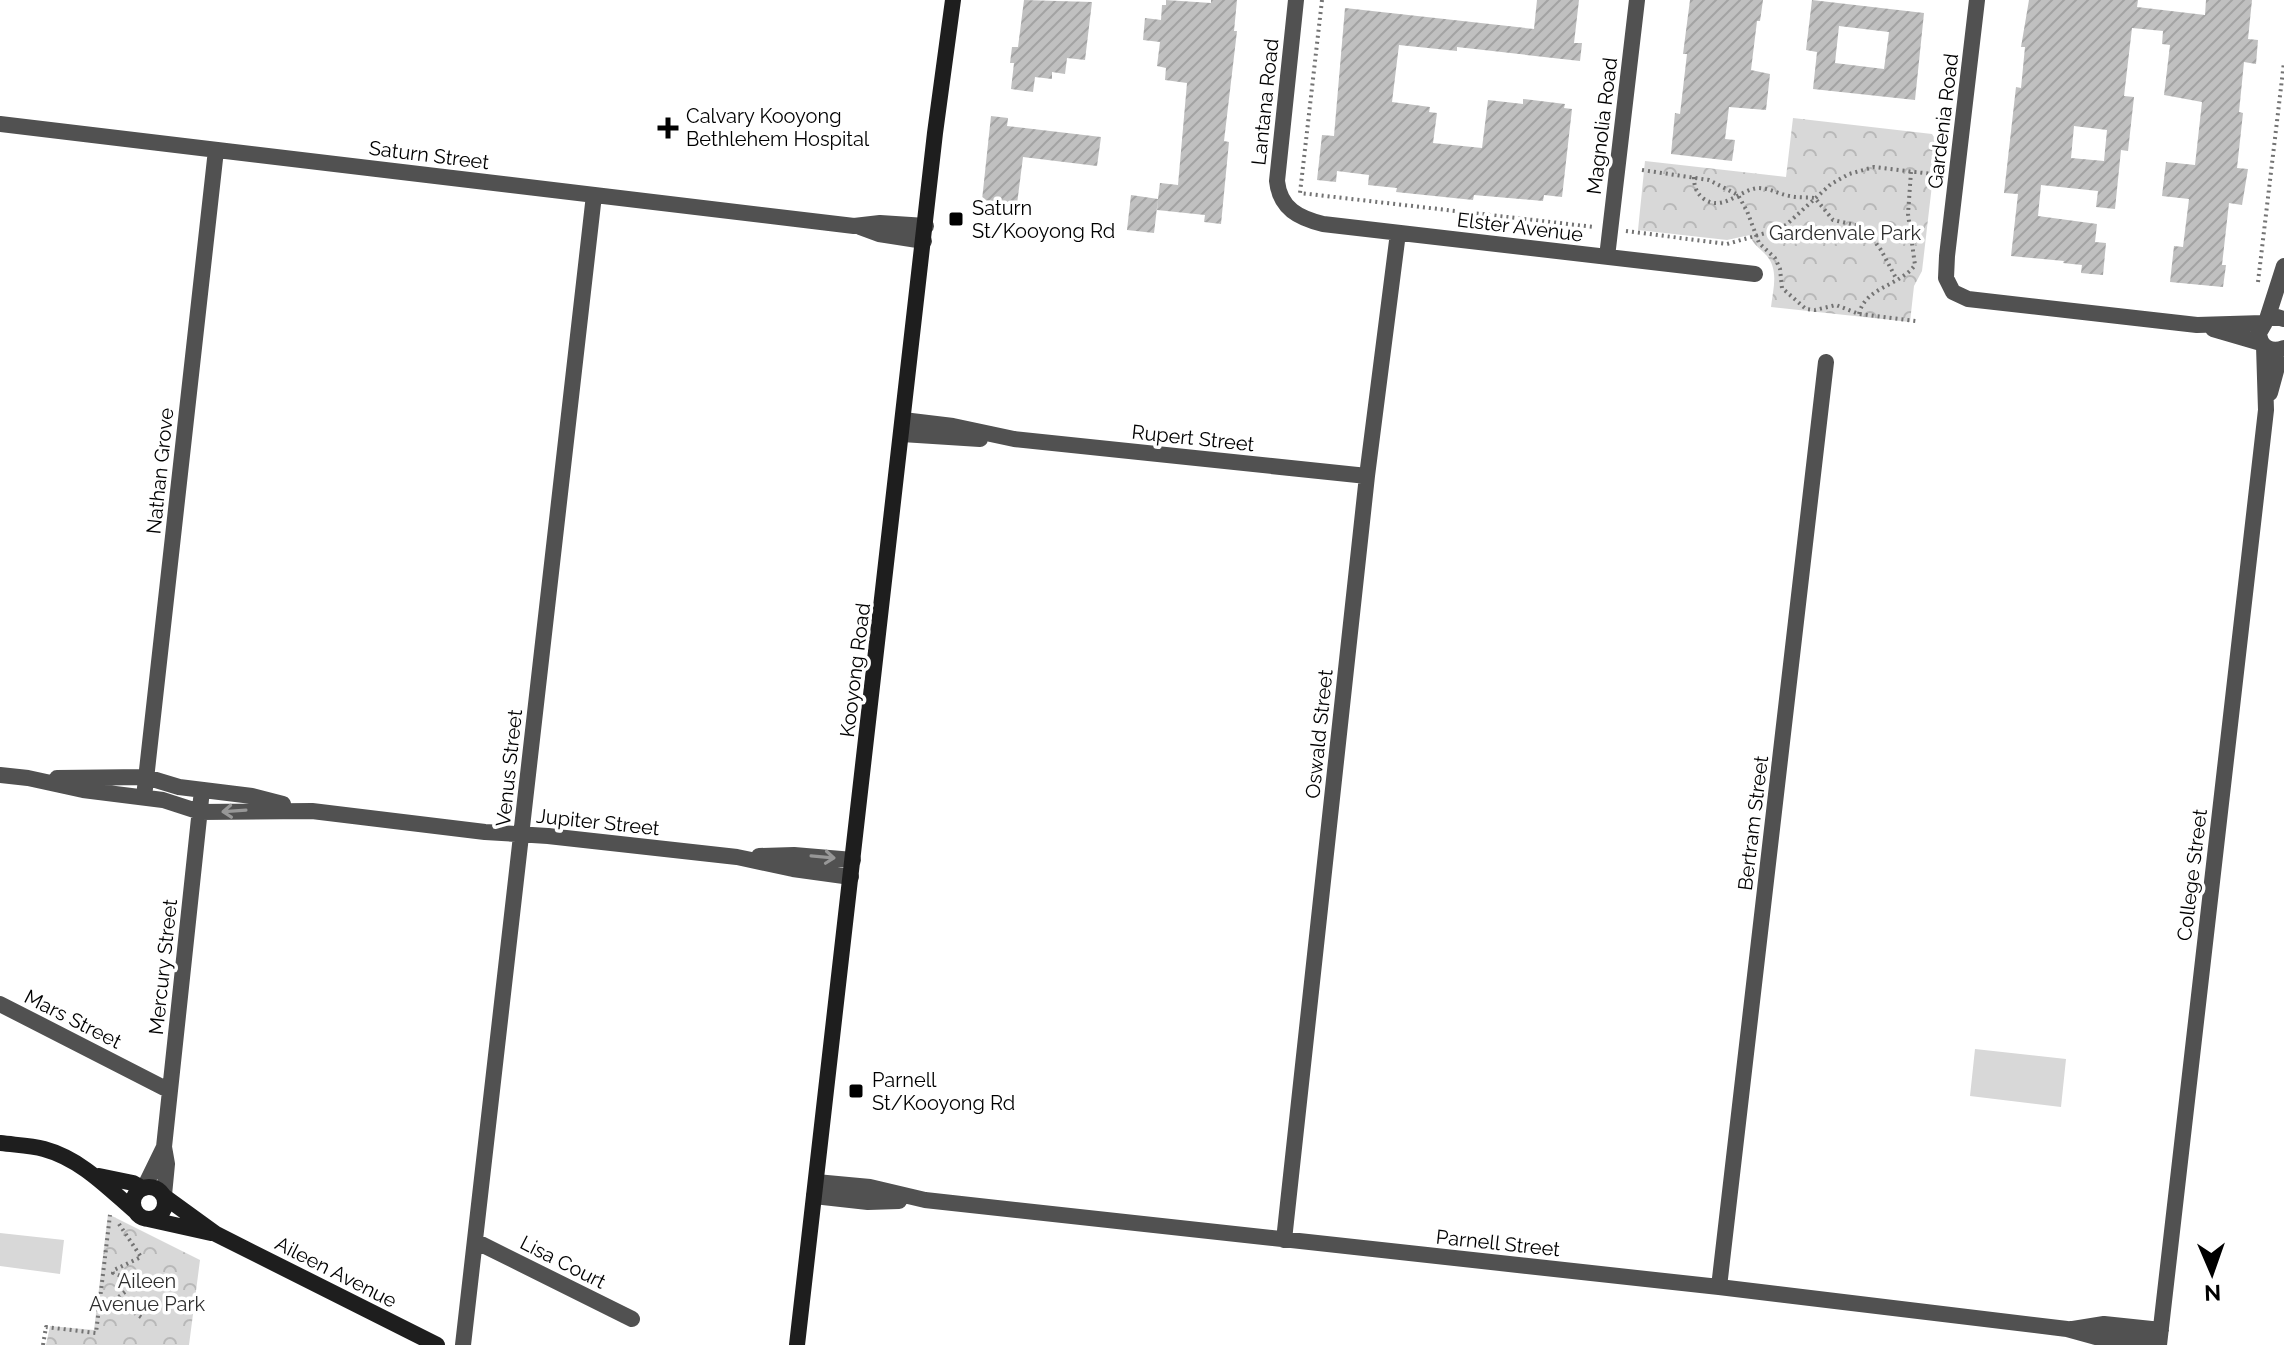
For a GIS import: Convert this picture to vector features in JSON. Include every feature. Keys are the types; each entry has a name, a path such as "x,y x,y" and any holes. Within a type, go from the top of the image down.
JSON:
{"street":[{"name":"Kooyong Road","path":"797,1345 935,133 953,0"},
{"name":"Lantana Road","path":"1286,206 1278,191 1277,165 1296,0"},
{"name":"Magnolia Road","path":"1607,257 1637,0"},
{"name":"Gardenia Road","path":"1977,0 1947,256 1946,278 1953,292 1968,299 2197,325"},
{"name":"Saturn Street","path":"0,124 854,226 880,223 925,233"},
{"name":"Nathan Grove","path":"144,797 216,150"},
{"name":"Venus Street","path":"463,1345 594,195"},
{"name":"Elster Avenue","path":"1286,206 1293,213 1315,222 1755,274"},
{"name":"Oswald Street","path":"1284,1240 1367,476 1398,233"},
{"name":"College Street","path":"2266,410 2263,344 2259,333 2271,320 2284,266"},
{"path":"2197,325 2271,320"},
{"path":"2197,325 2263,344 2273,350 2283,348"},
{"name":"College Street","path":"2158,1340 2266,410 2283,348"},
{"name":"Bertram Street","path":"1719,1287 1826,362"},
{"name":"Rupert Street","path":"903,427 950,439 1014,439 1367,476"},
{"name":"Jupiter Street","path":"0,775 144,797 200,812 312,811 737,857 851,877"},
{"name":"Jupiter Street","path":"28,778 146,777 179,787 252,796 312,811"},
{"name":"Mercury Street","path":"164,1196 167,1164 164,1147 202,790"},
{"name":"Jupiter Street","path":"737,857 794,855 853,860"},
{"name":"Mars Street","path":"0,1004 170,1091"},
{"name":"Aileen Avenue","path":"0,1143 46,1150 94,1174 143,1188"},
{"name":"Mercury Street","path":"143,1188 164,1147"},
{"name":"Aileen Avenue","path":"94,1174 142,1216 216,1234"},
{"path":"155,1187 164,1196 162,1213 158,1217 142,1216 133,1199 143,1188 155,1187"},
{"name":"Parnell Street","path":"815,1189 868,1202 925,1200 1719,1287 2067,1329 2104,1324 2158,1340"},
{"name":"Aileen Avenue","path":"164,1196 216,1234 437,1345"},
{"name":"Lisa Court","path":"475,1241 632,1319"}],"path":[{"path":"1322,0 1300,193 1596,227"},
{"path":"2258,286 2284,62"},
{"path":"1623,231 1727,244 1786,225 1831,184 1849,174 1874,167 1940,175"},
{"path":"1642,170 1709,180 1738,195 1756,237 1775,258 1782,288 1806,309 1836,305 1859,314 1916,321"},
{"path":"1859,314 1861,305 1870,296 1909,273 1915,265 1908,208 1911,172"},
{"path":"1694,177 1694,186 1699,195 1708,202 1719,204 1761,188 1792,197 1815,198 1833,220 1864,227 1897,280"},
{"path":"43,1345 46,1327 96,1333 110,1215"},
{"path":"114,1271 141,1257 119,1224"},
{"path":"104,1270 114,1271 137,1282 115,1300 144,1319"}],"green space":[{"name":"Gardenvale Park","path":"1793,118 1932,134 1937,142 1922,271 1914,286 1910,322 1771,307 1773,268 1750,235 1727,240 1638,230 1645,161 1786,177"},
{"path":"1975,1049 2066,1059 2061,1107 1970,1096"},
{"name":"Aileen Avenue Park","path":"108,1214 200,1260 189,1345 46,1345 50,1326 94,1330"},
{"path":"0,1233 64,1240 60,1274 0,1266"}],"building":[{"path":"1024,0 1092,2 1085,60 1067,58 1065,74 1052,72 1052,79 1035,77 1033,92 1011,89 1012,47 1018,47"},
{"path":"1166,0 1211,3 1211,0 1237,0 1234,31 1237,31 1224,141 1229,142 1221,224 1204,222 1205,215 1157,210 1160,183 1178,185 1187,83 1165,80 1166,68 1157,66 1160,42 1143,40 1145,18 1161,20 1162,5 1166,5"},
{"path":"1537,0 1579,0 1574,43 1582,43 1580,61 1457,47 1457,51 1399,45 1392,102 1430,107 1429,112 1437,113 1433,143 1482,148 1488,100 1523,104 1523,99 1565,104 1564,108 1572,109 1562,197 1544,195 1543,201 1474,195 1473,200 1396,192 1397,188 1368,185 1369,175 1337,171 1336,182 1317,180 1322,135 1334,136 1345,8 1534,29"},
{"path":"1690,0 1763,0 1751,70 1770,74 1766,110 1729,107 1725,139 1735,140 1732,161 1671,154 1675,113 1680,114"},
{"path":"1812,0 1924,13 1915,100 1813,89 1817,52 1806,50","holes":["1839,26 1889,32 1884,69 1835,63"]},
{"path":"2029,0 2138,0 2137,7 2205,15 2206,0 2252,0 2248,39 2258,40 2256,64 2244,62 2237,168 2248,169 2242,205 2229,203 2222,265 2226,265 2223,287 2170,282 2174,246 2183,247 2189,199 2162,196 2166,162 2195,165 2202,102 2164,95 2170,45 2162,44 2163,31 2132,28 2124,96 2134,97 2128,151 2121,150 2115,209 2096,207 2098,191 2041,185 2038,216 2097,224 2095,242 2106,243 2103,275 2081,273 2082,265 2064,261 2011,256 2018,194 2004,193 2016,87 2021,88 2025,47 2021,47","holes":["2074,126 2107,130 2104,161 2071,158"]},
{"path":"991,116 1008,118 1007,126 1101,137 1097,166 1023,157 1017,204 1011,203 1010,209 994,207 995,201 982,200"},
{"path":"1131,195 1158,199 1154,233 1127,230"}],"place":[{"name":"Calvary Kooyong Bethlehem Hospital","path":"668,128"},
{"name":"Saturn St/Kooyong Rd","path":"956,219"},
{"name":"Parnell St/Kooyong Rd","path":"856,1091"}]}
